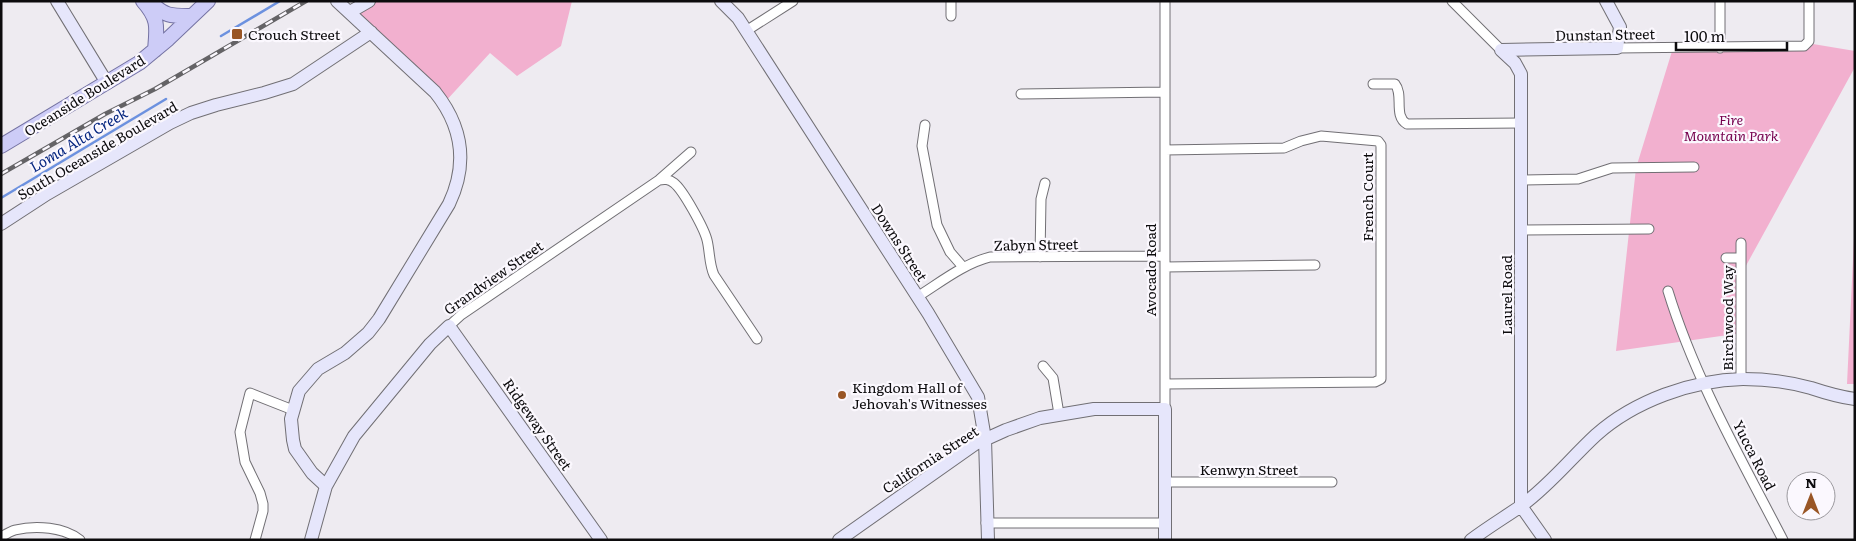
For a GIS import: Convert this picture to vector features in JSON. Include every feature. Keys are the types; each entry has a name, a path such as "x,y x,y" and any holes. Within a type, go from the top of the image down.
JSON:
{"main road":[{"path":"142,1 155,18 157,26 155,50"},
{"path":"150,1 160,12 170,15 192,16"},
{"name":"Oceanside Boulevard","path":"1,146 139,63 208,1"}],"street":[{"path":"57,1 107,83"},
{"path":"326,486 312,474 295,448 291,419 299,391 318,369 345,353 368,333 379,319 449,204 455,192 460,169 457,130 444,103 435,92 337,1"},
{"path":"350,12 369,1"},
{"name":"Downs Street","path":"722,1 738,18 917,296 978,397 985,440 988,540"},
{"path":"746,31 793,1"},
{"path":"951,1 951,16"},
{"name":"Avocado Road","path":"1165,1 1165,540"},
{"path":"1452,1 1501,50"},
{"path":"1606,1 1620,27 1617,48"},
{"path":"1720,1 1720,48"},
{"name":"Dunstan Street","path":"1501,50 1798,47 1809,41 1809,1"},
{"name":"South Oceanside Boulevard","path":"1,224 47,194 170,123 216,105 293,84 371,32"},
{"name":"Laurel Road","path":"1501,50 1515,62 1521,74 1521,506"},
{"path":"1373,84 1395,84 1399,88 1400,115 1402,121 1407,124 1521,123"},
{"path":"1021,94 1165,92"},
{"path":"925,125 922,146 937,224 950,252 963,267"},
{"name":"French Court","path":"1165,150 1284,148 1321,136 1378,141 1381,145 1381,379 1375,382 1165,384"},
{"name":"Grandview Street","path":"311,540 326,486 354,436 430,344 461,315 659,180 691,152"},
{"path":"1521,180 1578,179 1612,168 1694,167"},
{"path":"659,180 667,179 675,183 703,227 708,243 710,267 757,339"},
{"path":"1040,257 1041,199 1045,183"},
{"path":"1521,230 1648,230"},
{"name":"Birchwood Way","path":"1741,243 1741,379"},
{"name":"Zabyn Street","path":"917,296 974,261 990,257 1165,256"},
{"name":"Birchwood Way","path":"1726,258 1741,258"},
{"path":"1165,267 1315,265"},
{"name":"Yucca Road","path":"1668,291 1680,330 1702,383 1783,540"},
{"name":"Ridgeway Street","path":"449,326 601,540"},
{"path":"1043,366 1053,378 1059,414"},
{"path":"1471,540 1521,506 1565,467 1597,434 1620,418 1659,396 1702,383 1741,379 1762,380 1809,388 1833,396 1855,399"},
{"path":"255,540 263,511 263,504 260,493 245,462 240,432 250,393 293,410"},
{"name":"California Street","path":"839,540 975,444 1032,421 1059,414 1094,409 1165,409"},
{"name":"Kenwyn Street","path":"1165,482 1332,482"},
{"path":"1521,506 1545,540"},
{"path":"986,523 1165,523"},
{"path":"1,537 14,530 53,528 76,536 80,540"}],"green space":[{"path":"369,1 572,1 561,46 517,76 490,53 444,103 350,12"},
{"name":"Fire Mountain Park","path":"1807,43 1855,51 1855,67 1742,273 1742,333 1616,351 1636,168 1673,48"},
{"path":"1855,218 1855,384 1847,384"}],"waterway":[{"name":"Loma Alta Creek","path":"221,36 280,1"},
{"name":"Loma Alta Creek","path":"1,198 166,99"}],"railway":[{"path":"1,174 105,114 155,89 306,1"}],"place":[{"name":"Crouch Street","path":"237,34"},
{"name":"Kingdom Hall of Jehovah's Witnesses","path":"842,395"}]}
